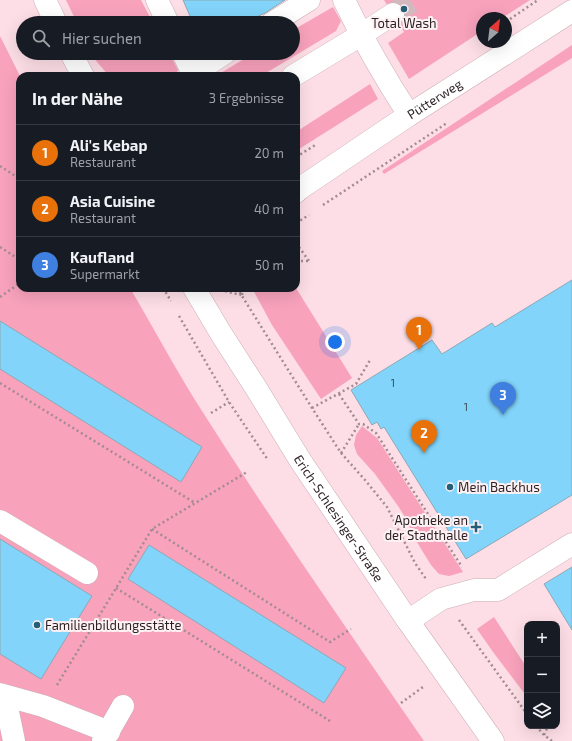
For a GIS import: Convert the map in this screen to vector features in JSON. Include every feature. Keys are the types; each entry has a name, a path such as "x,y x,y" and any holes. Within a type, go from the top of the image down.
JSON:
{"street":[{"path":"44,0 52,16"},
{"path":"157,0 165,16"},
{"path":"283,16 308,0"},
{"path":"344,0 383,75 409,115"},
{"name":"Pütterweg","path":"300,188 409,115 572,11"},
{"path":"300,72 393,14"},
{"path":"75,60 81,72"},
{"path":"186,60 192,72"},
{"path":"197,72 215,60"},
{"name":"Erich-Schlesinger-Straße","path":"196,292 300,460 408,621 493,741"},
{"path":"0,520 87,573"},
{"path":"408,621 441,599 474,590 498,590 572,544"},
{"path":"0,694 43,706 106,737 123,706"},
{"path":"0,703 8,712 14,741"}],"path":[{"path":"512,17 538,0"},
{"path":"322,206 447,123"},
{"path":"0,166 16,176"},
{"path":"300,221 309,215"},
{"path":"0,247 16,257"},
{"path":"300,249 309,261 300,261"},
{"path":"0,297 16,286"},
{"path":"229,292 242,296"},
{"path":"240,292 341,453 387,507 415,563 441,599 464,626 524,710"},
{"path":"242,296 243,292"},
{"path":"312,408 356,384 370,360"},
{"path":"0,383 195,503"},
{"path":"339,394 360,424 363,424 376,433 464,570 474,590"},
{"path":"211,413 229,402"},
{"path":"341,453 360,424"},
{"path":"57,686 152,529 247,472"},
{"path":"152,529 330,642 351,629"},
{"path":"116,588 330,721"},
{"path":"401,703 423,687"},
{"path":"539,729 552,741"},
{"path":"544,735 547,729"}],"shaded area":[{"path":"66,0 141,0 149,16 74,16"},
{"path":"384,0 530,0 511,12 476,12 476,35 409,79 388,43 404,32"},
{"path":"333,7 341,21 336,31 300,53 300,26"},
{"path":"0,36 18,72 16,72 16,292 132,292 187,386 223,443 308,572 424,741 0,741"},
{"path":"572,45 572,58 384,174 382,171"},
{"path":"95,60 173,60 178,70 177,72 106,72"},
{"path":"242,60 288,60 268,72 222,72"},
{"path":"370,84 378,99 300,148 300,129"},
{"path":"254,292 298,292 352,378 321,399 272,325"},
{"path":"362,426 377,438 463,572 449,576 439,574 431,565 415,539 398,506 375,474 357,454 354,445 356,435"},
{"path":"494,617 524,663 524,693 493,652 477,629"}],"building":[{"path":"183,0 285,0 258,16 190,16"},
{"path":"572,280 572,495 466,559 384,427 381,429 377,422 372,425 351,390 432,340 442,354 492,323 495,327"},
{"path":"0,321 202,447 181,482 0,369"},
{"name":"Familienbildungsstätte","path":"0,539 92,596 41,679 0,654"},
{"path":"149,545 346,668 324,703 128,579"},
{"path":"572,567 572,630 544,584"}],"tunnel":[{"path":"393,14 414,0"}],"place":[{"name":"Total Wash","path":"404,9"},
{"name":"Ali's Kebap","path":"419,350"},
{"name":"Kaufland","path":"503,415"},
{"name":"Asia Cuisine","path":"424,453"},
{"name":"Mein Backhus","path":"450,487"},
{"name":"Apotheke an der Stadthalle","path":"476,527"},
{"name":"Familienbildungsstätte","path":"37,625"}]}
